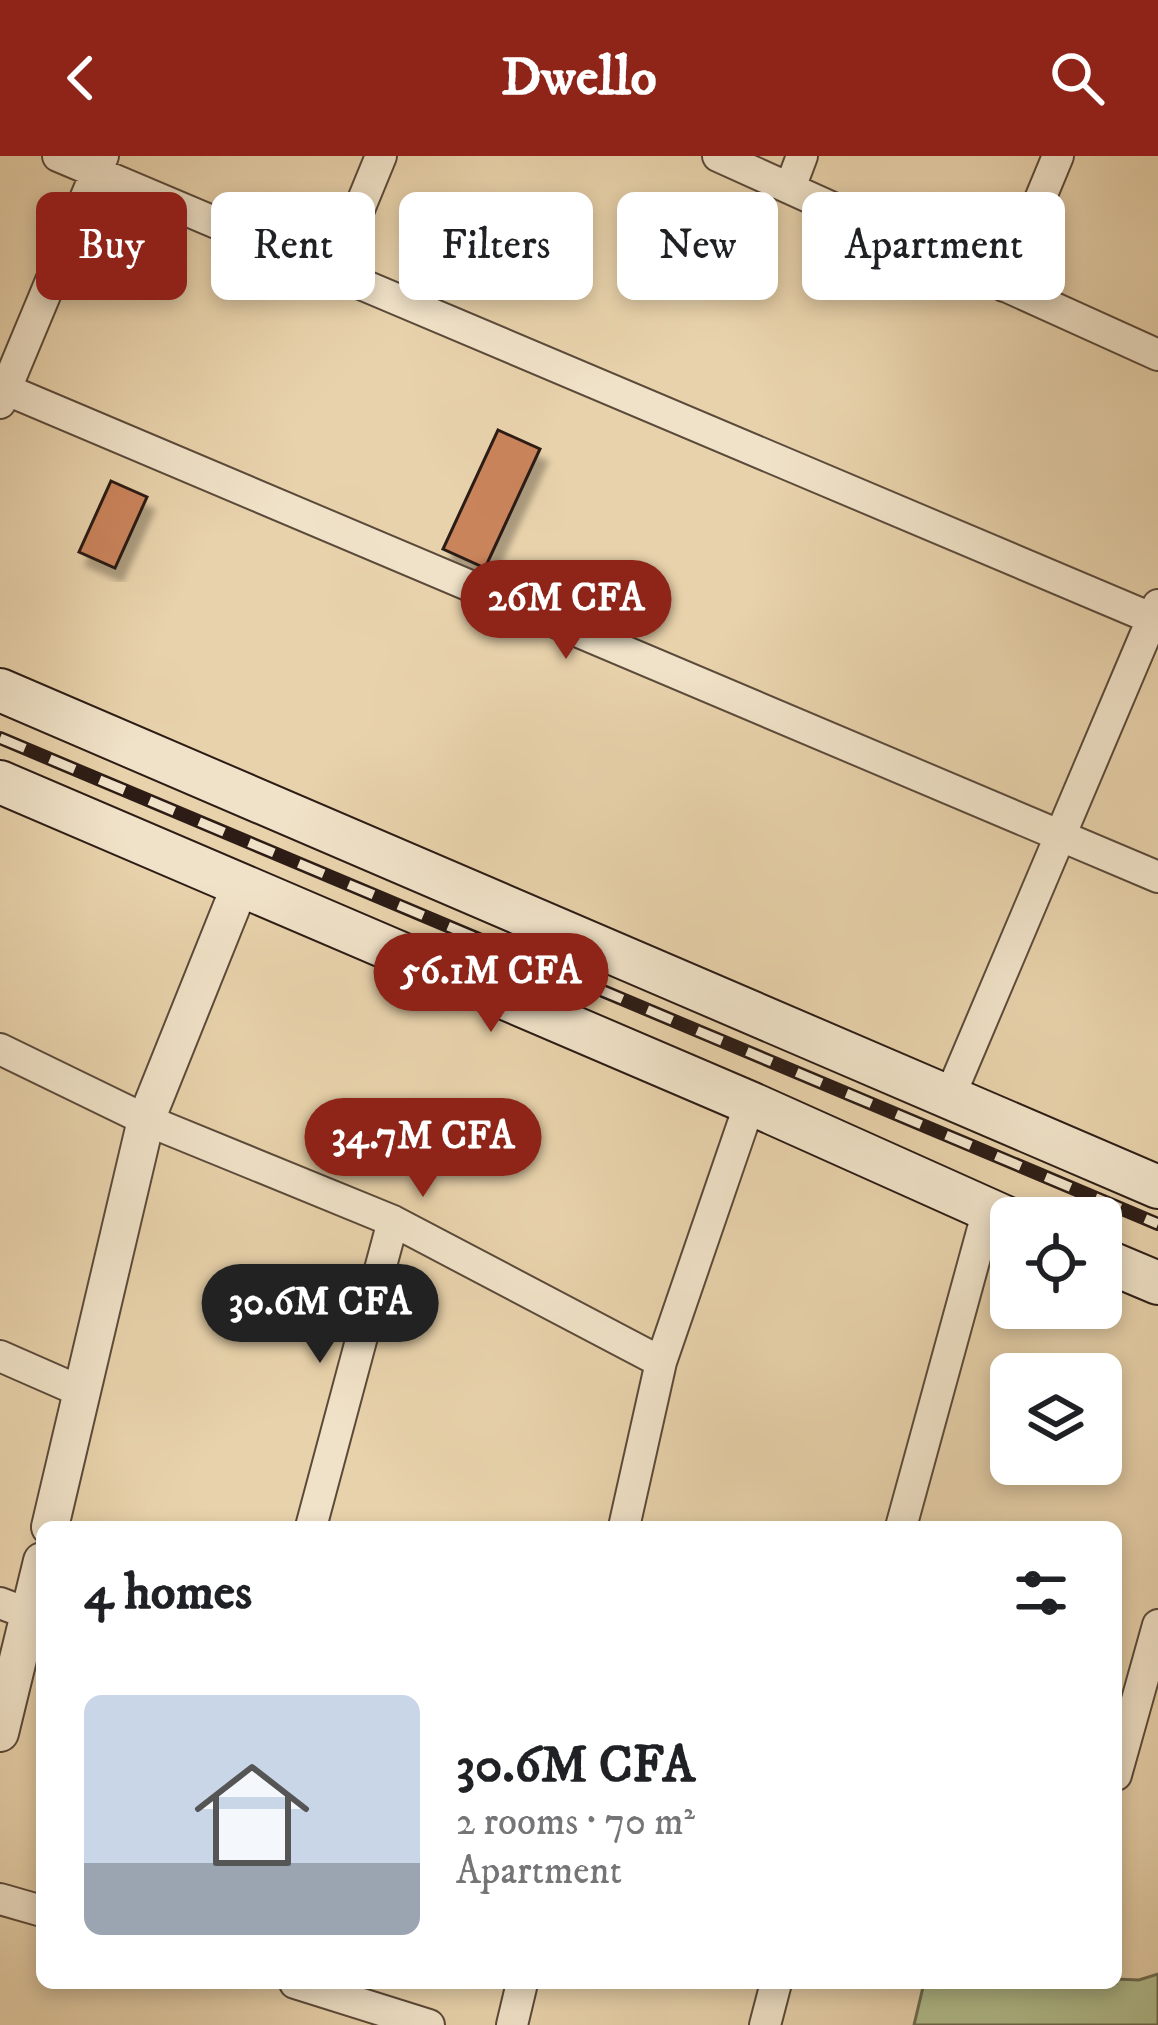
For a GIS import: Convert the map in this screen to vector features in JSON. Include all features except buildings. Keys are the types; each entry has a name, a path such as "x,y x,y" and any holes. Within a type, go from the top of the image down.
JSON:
{"main road":[{"path":"0,690 1158,1187"},
{"path":"0,782 750,1103 990,1211"},
{"path":"1122,1268 1158,1283"}],"street":[{"path":"58,156 99,164 211,216"},
{"path":"366,192 381,156"},
{"path":"718,156 802,193"},
{"path":"790,188 802,156"},
{"path":"1043,192 1058,156"},
{"path":"99,164 2,393 1158,877"},
{"path":"375,290 1156,615 949,1098"},
{"path":"1035,300 1158,355"},
{"path":"51,1521 146,1120 240,886"},
{"path":"0,1048 146,1120 393,1221 662,1362"},
{"path":"625,1521 662,1362 750,1103"},
{"path":"313,1521 393,1221"},
{"path":"903,1521 990,1244"},
{"path":"0,1356 82,1392"},
{"path":"0,1733 15,1609 36,1572"},
{"path":"1122,1758 1152,1670 1158,1625"},
{"path":"0,1900 36,1909"},
{"path":"314,1989 429,2025"},
{"path":"512,2025 521,1989"},
{"path":"765,2025 774,1989"}],"green space":[{"path":"1158,1974 1158,2025 914,2025 923,1989 1122,1989 1122,1979"}],"railway":[{"path":"0,738 1158,1224"}]}
